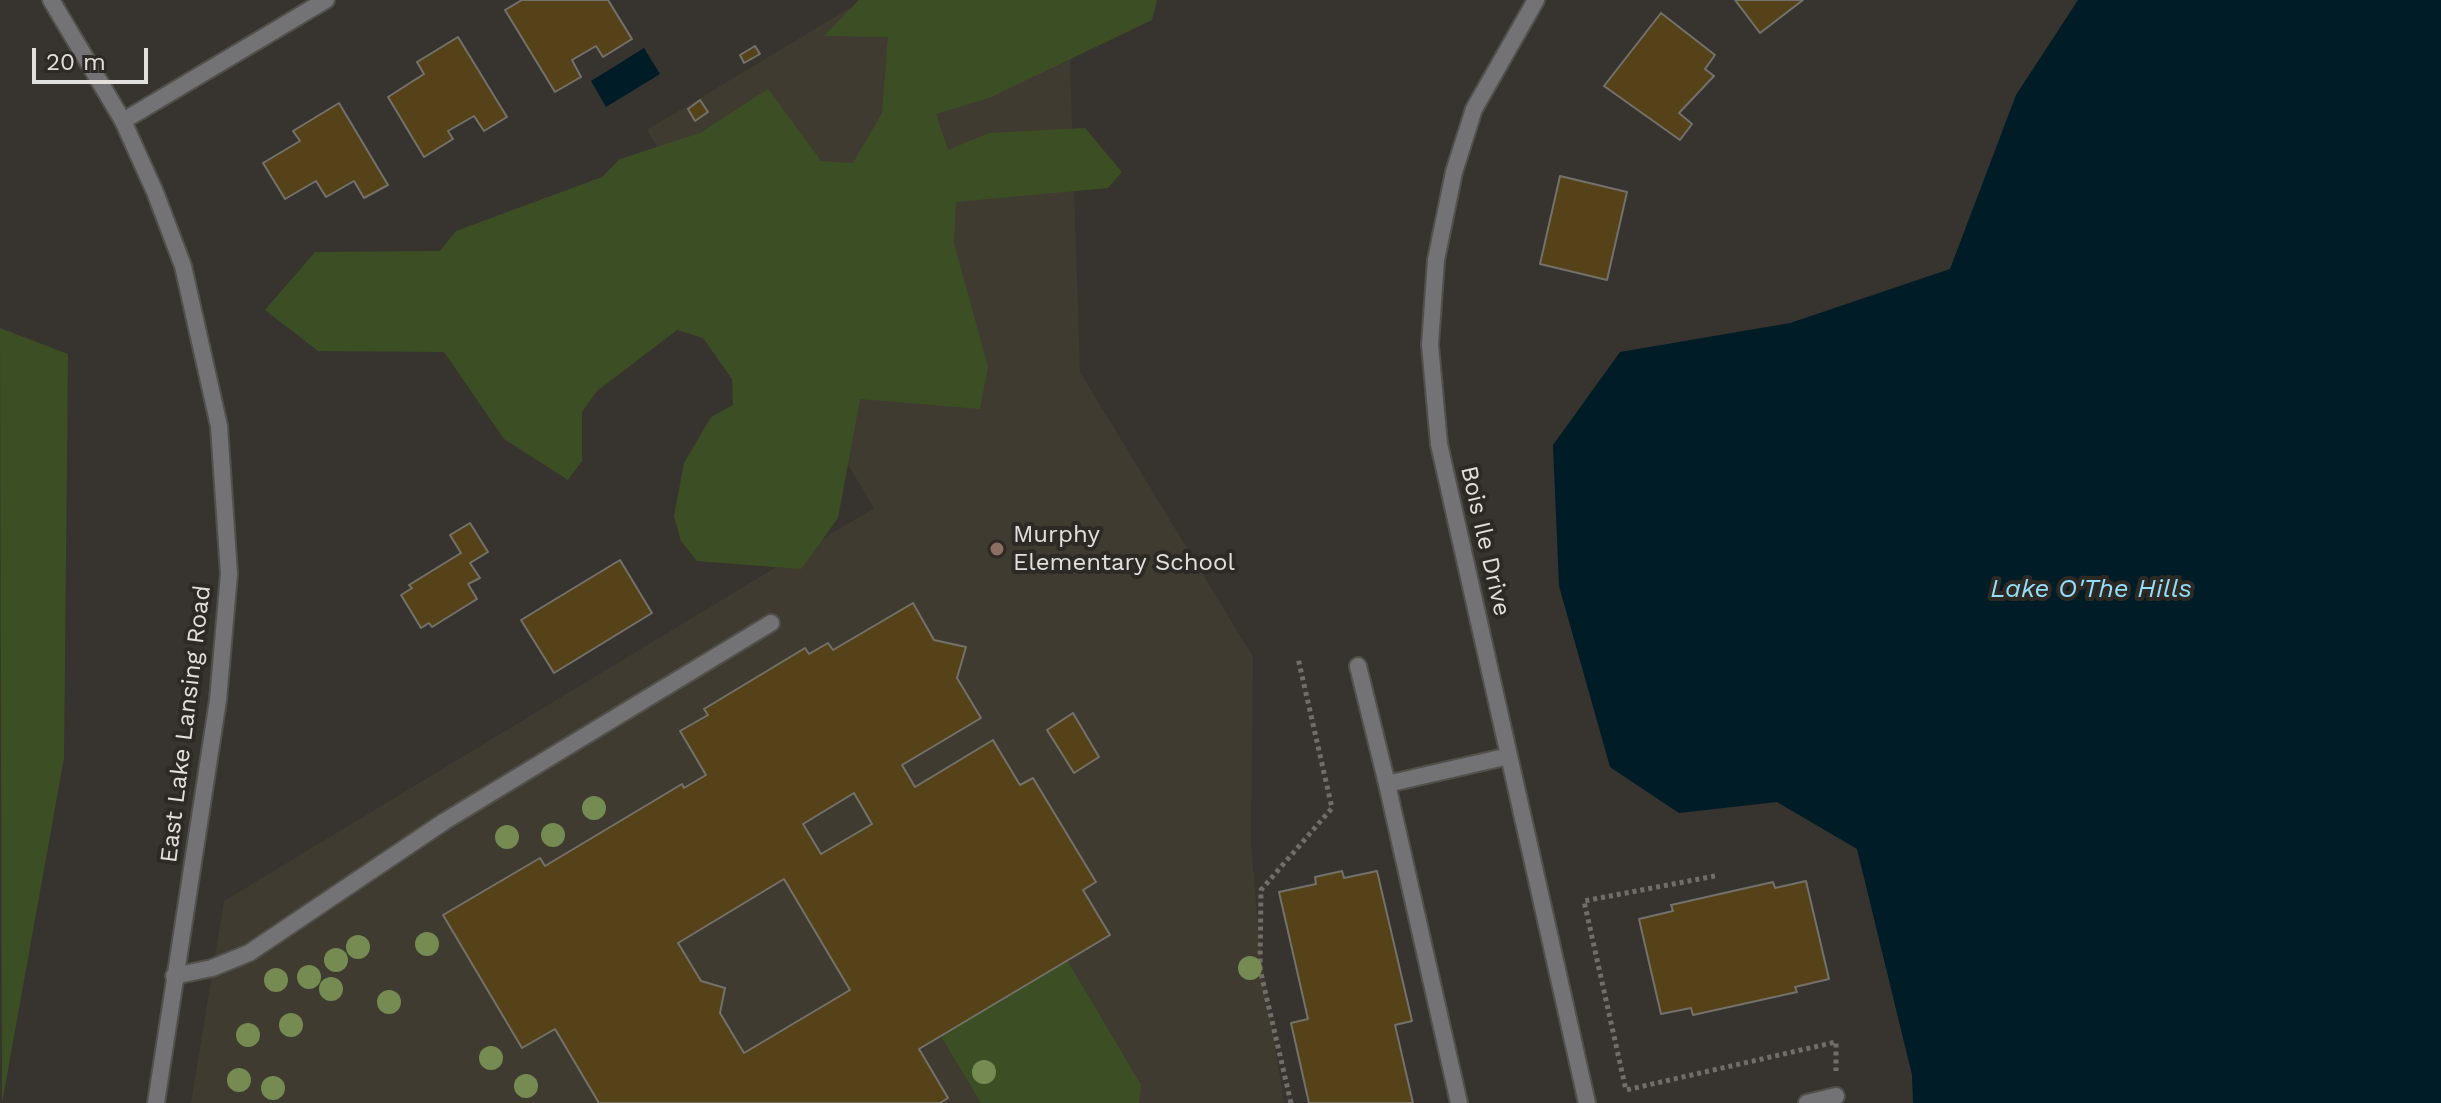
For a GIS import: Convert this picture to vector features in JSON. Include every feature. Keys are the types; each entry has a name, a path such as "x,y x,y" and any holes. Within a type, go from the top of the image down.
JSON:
{"street":[{"name":"East Lake Lansing Road","path":"51,0 123,121 183,266 207,359 219,426 228,560 218,700 156,1103"},
{"path":"123,121 326,0"},
{"name":"Bois Ile Drive","path":"1536,0 1474,109 1454,172 1436,260 1430,345 1439,444 1587,1103"},
{"path":"174,976 212,968 249,953 458,812 771,623"},
{"path":"1358,666 1459,1103"},
{"path":"1387,784 1509,756"},
{"path":"1807,1103 1836,1096"}],"path":[{"path":"1291,1103 1260,969 1261,890 1332,808 1298,658"},
{"path":"1715,876 1584,901 1626,1090 1836,1042 1836,1096"}],"shaded area":[{"name":"Murphy Elementary School","path":"863,0 1068,0 1080,372 1253,657 1251,843 1259,939 1284,1103 191,1103 224,901 874,508 647,130"}],"green space":[{"path":"859,0 1157,0 1152,20 989,98 936,114 948,150 989,133 1085,128 1122,172 1108,188 956,202 954,243 988,367 980,409 860,399 838,518 801,569 697,561 681,541 674,516 684,463 711,417 733,405 732,379 703,338 677,330 597,391 582,412 582,461 568,480 504,439 444,352 318,351 265,310 315,252 440,251 456,231 602,177 620,159 700,133 768,89 821,161 853,163 882,113 888,37 824,36"},
{"path":"0,328 68,354 64,758 2,1103"},
{"path":"1067,960 1141,1085 1139,1103 981,1103 941,1036"}],"water":[{"name":"Lake O'The Hills","path":"2078,0 2441,0 2441,1103 1913,1103 1912,1075 1857,849 1777,802 1679,813 1610,767 1559,586 1553,445 1620,352 1790,323 1950,269 2016,95"},
{"path":"644,48 660,74 606,107 591,81"}],"building":[{"path":"522,0 608,0 632,39 603,57 596,46 572,60 581,77 555,92 505,10"},
{"path":"1735,0 1803,0 1760,33"},
{"path":"1661,13 1715,55 1705,69 1714,76 1679,113 1692,124 1680,140 1604,86"},
{"path":"458,37 507,117 484,131 474,116 448,131 453,139 424,157 388,97 424,74 417,62"},
{"path":"755,46 760,54 744,63 740,55"},
{"path":"700,100 708,112 695,121 688,109"},
{"path":"339,103 388,185 364,198 354,181 326,197 316,181 285,199 263,163 300,141 293,131"},
{"path":"1560,176 1627,192 1607,280 1540,264"},
{"path":"470,523 488,552 470,563 480,578 468,584 477,599 432,627 429,623 421,628 401,595 412,588 409,585 461,553 450,535"},
{"path":"620,560 652,613 554,673 521,620"},
{"path":"913,603 934,640 966,647 957,678 981,718 902,765 915,787 993,740 1020,785 1033,778 1096,882 1083,890 1110,935 919,1049 948,1098 940,1103 599,1103 555,1029 522,1048 443,915 540,858 545,866 682,784 684,788 706,775 680,731 708,715 704,709 805,648 809,654 828,643 833,650","holes":["854,793 872,824 821,854 803,824","784,879 850,990 744,1053 720,1013 725,988 701,981 678,943"]},
{"path":"1073,713 1099,757 1074,773 1047,730"},
{"path":"1342,871 1344,878 1377,871 1412,1021 1395,1025 1413,1103 1309,1103 1291,1023 1308,1019 1279,892 1316,884 1315,877"},
{"path":"1806,881 1829,979 1795,987 1797,992 1693,1015 1691,1008 1661,1014 1639,919 1673,911 1671,905 1773,882 1775,888"}],"place":[{"name":"Murphy Elementary School","path":"997,549"}]}
